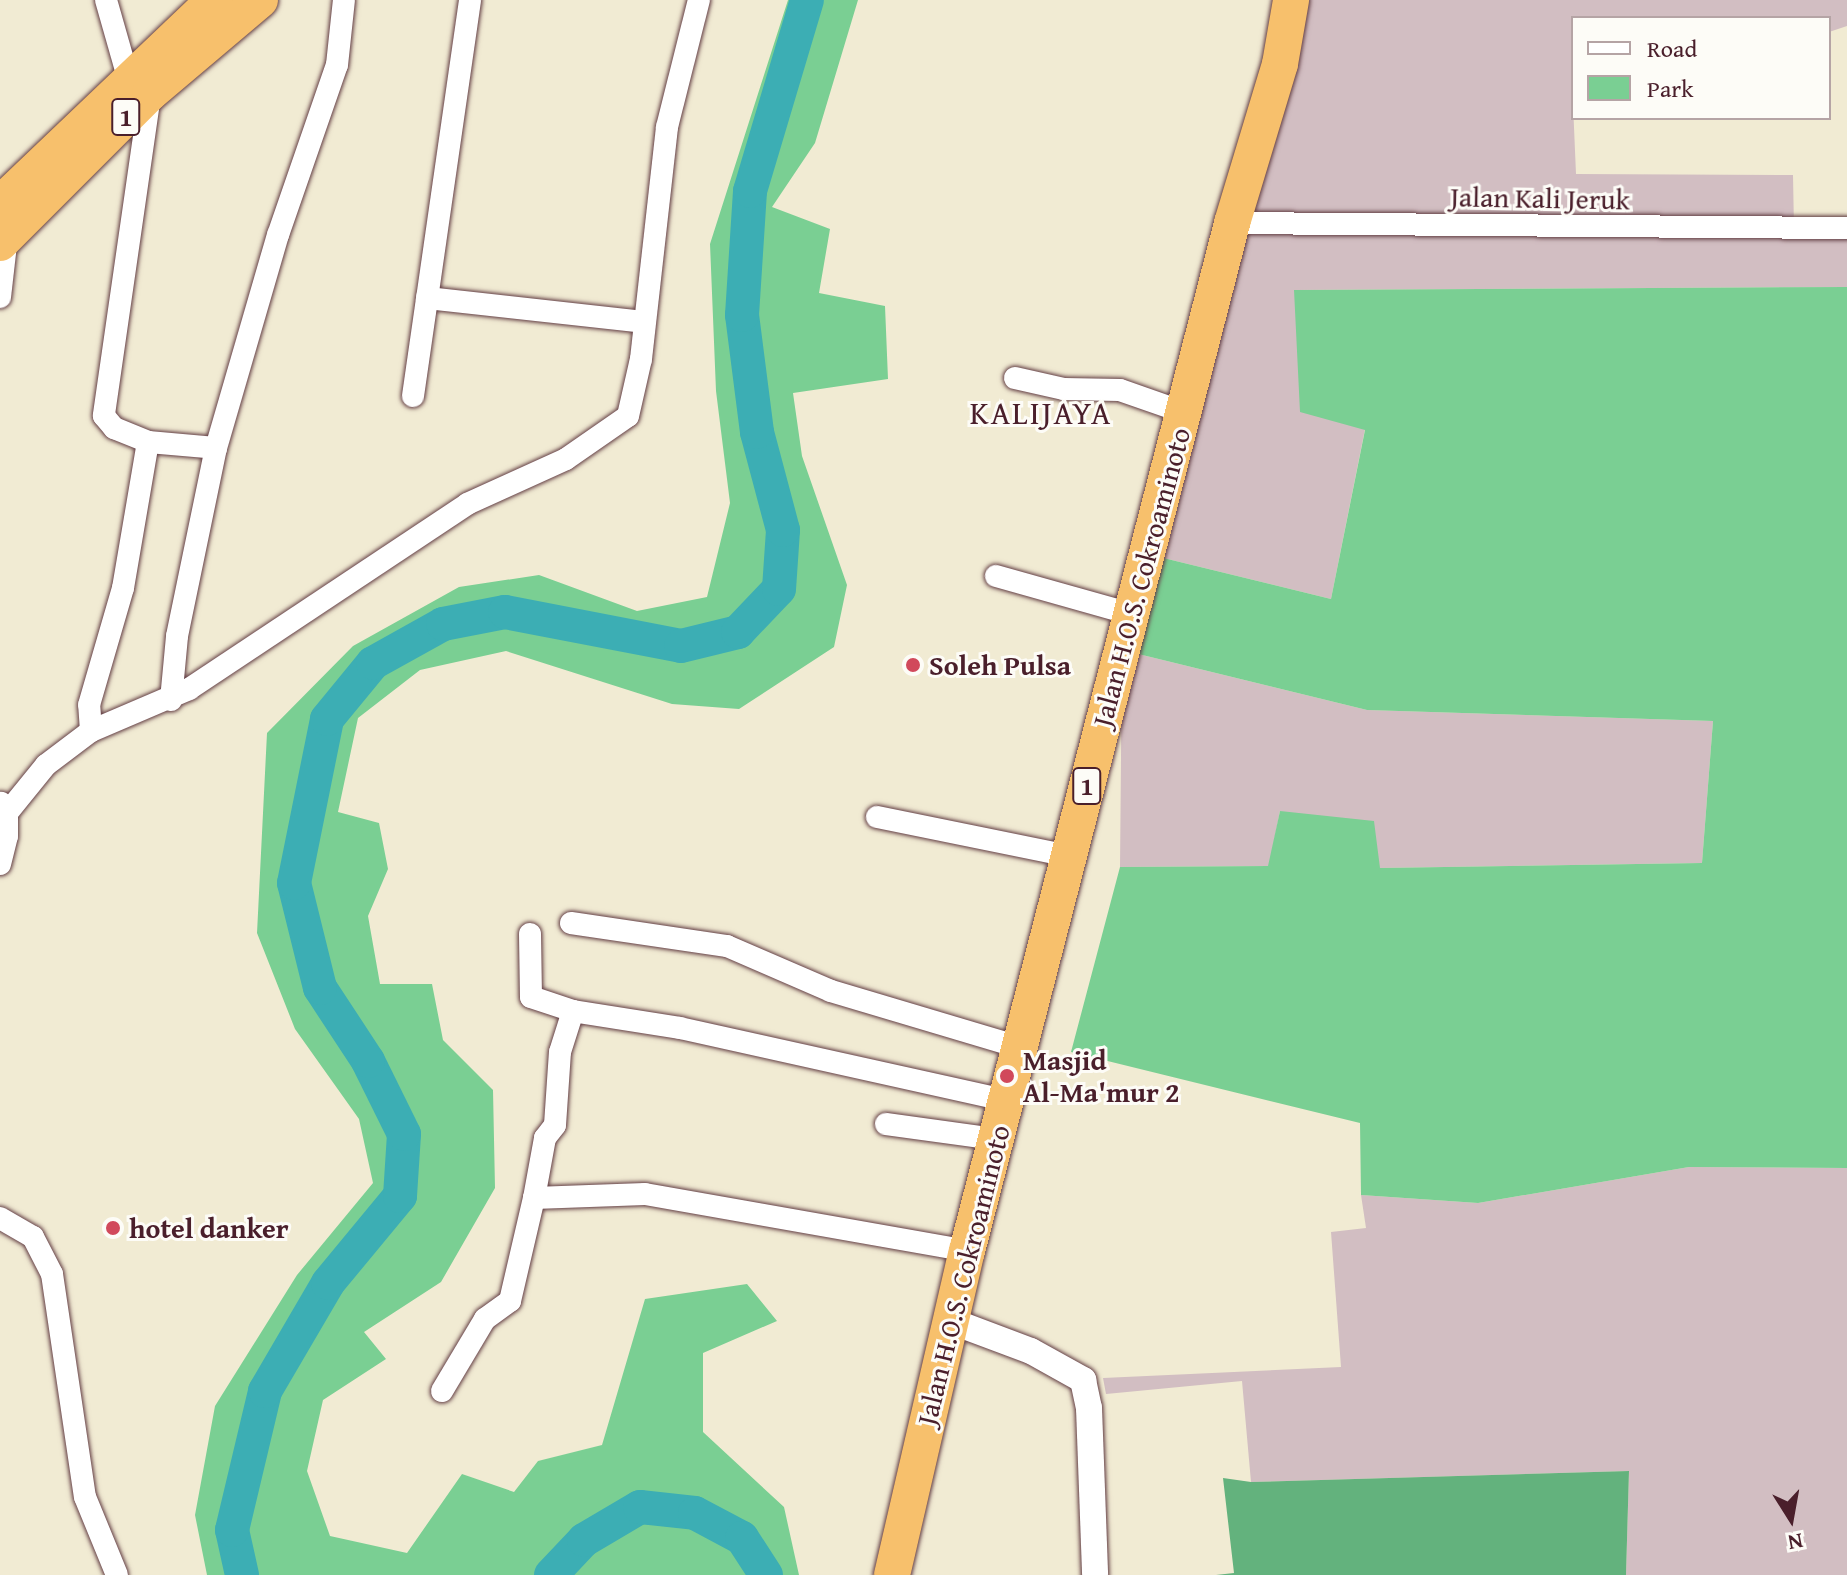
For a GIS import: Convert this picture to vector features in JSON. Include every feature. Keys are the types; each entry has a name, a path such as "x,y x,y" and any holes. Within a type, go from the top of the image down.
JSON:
{"highway":[{"name":"1","path":"2,228 139,85 214,0"},
{"name":"1","path":"139,85 260,0"},
{"name":"Jalan H.O.S. Cokroaminoto","path":"892,1575 967,1251 1232,223 1280,64 1291,0"}],"street":[{"path":"106,0 139,85 104,416 114,428 148,442 216,448"},
{"path":"171,700 177,636 216,448 278,235 337,65 344,0"},
{"path":"413,396 470,0"},
{"path":"0,864 4,808 46,765 91,731 171,700 467,504 527,481 622,421 633,406 669,114 699,0"},
{"name":"Jalan Kali Jeruk","path":"1232,223 1847,228"},
{"path":"0,297 2,228"},
{"path":"427,298 644,322"},
{"path":"1015,378 1064,389 1120,390 1183,412"},
{"path":"91,731 89,705 123,588 148,442"},
{"path":"996,576 1131,614"},
{"path":"877,817 1068,856"},
{"path":"571,923 727,946 831,991 1019,1047"},
{"path":"530,934 531,997 573,1011 680,1028 1006,1100"},
{"path":"442,1391 485,1319 510,1301 545,1138 555,1125 560,1052 573,1011"},
{"path":"886,1124 996,1139"},
{"path":"534,1198 645,1194 967,1251"},
{"path":"0,1218 33,1237 52,1274 85,1497 117,1575"},
{"path":"951,1321 1058,1363 1083,1380 1089,1408 1095,1575"}],"shaded area":[{"path":"1291,0 1847,0 1847,26 1831,31 1831,16 1571,16 1571,120 1574,120 1576,174 1793,175 1794,229 1847,228 1847,287 1295,290 1365,429 1331,599 1147,554"},
{"path":"1122,650 1367,710 1713,721 1702,863 1380,868 1280,811 1269,866 1120,867"},
{"path":"1689,1167 1847,1168 1847,1575 1626,1575 1629,1471 1251,1482 1242,1381 1106,1394 1103,1378 1341,1367 1331,1232 1366,1228 1361,1195 1478,1203"}],"green space":[{"path":"788,0 858,0 815,143 772,207 830,229 819,293 885,306 888,379 793,393 802,456 847,585 834,647 739,709 672,704 506,651 420,670 358,718 338,812 379,823 388,869 368,916 380,984 432,984 443,1040 493,1090 495,1188 441,1282 364,1332 386,1359 323,1400 307,1471 330,1536 407,1553 462,1474 514,1492 538,1461 602,1445 645,1299 747,1284 777,1321 703,1353 703,1432 784,1507 799,1575 207,1575 195,1515 215,1406 297,1275 373,1183 359,1119 295,1029 257,933 267,733 353,646 459,587 539,575 637,611 707,597 730,503 716,391 710,244"},
{"path":"1847,287 1847,1168 1689,1167 1478,1203 1361,1195 1360,1123 1071,1052 1120,867 1268,866 1280,811 1374,821 1380,868 1702,863 1713,721 1367,710 1122,650 1147,554 1331,599 1365,430 1300,412 1294,290"},
{"path":"1629,1471 1626,1575 1216,1575 1234,1573 1223,1478 1251,1482"}],"waterway":[{"path":"242,1575 232,1530 265,1391 328,1283 400,1196 404,1134 368,1061 320,988 294,883 327,719 373,663 443,624 505,612 681,646 738,632 779,589 783,530 757,432 742,315 750,191 807,0"},
{"path":"551,1575 584,1540 640,1507 695,1513 742,1538 766,1575"}],"place":[{"name":"Soleh Pulsa","path":"913,665"},
{"name":"Masjid Al-Ma'mur 2","path":"1007,1076"},
{"name":"hotel danker","path":"113,1228"}],"district":[{"name":"KALIJAYA","path":"1041,413"}]}
